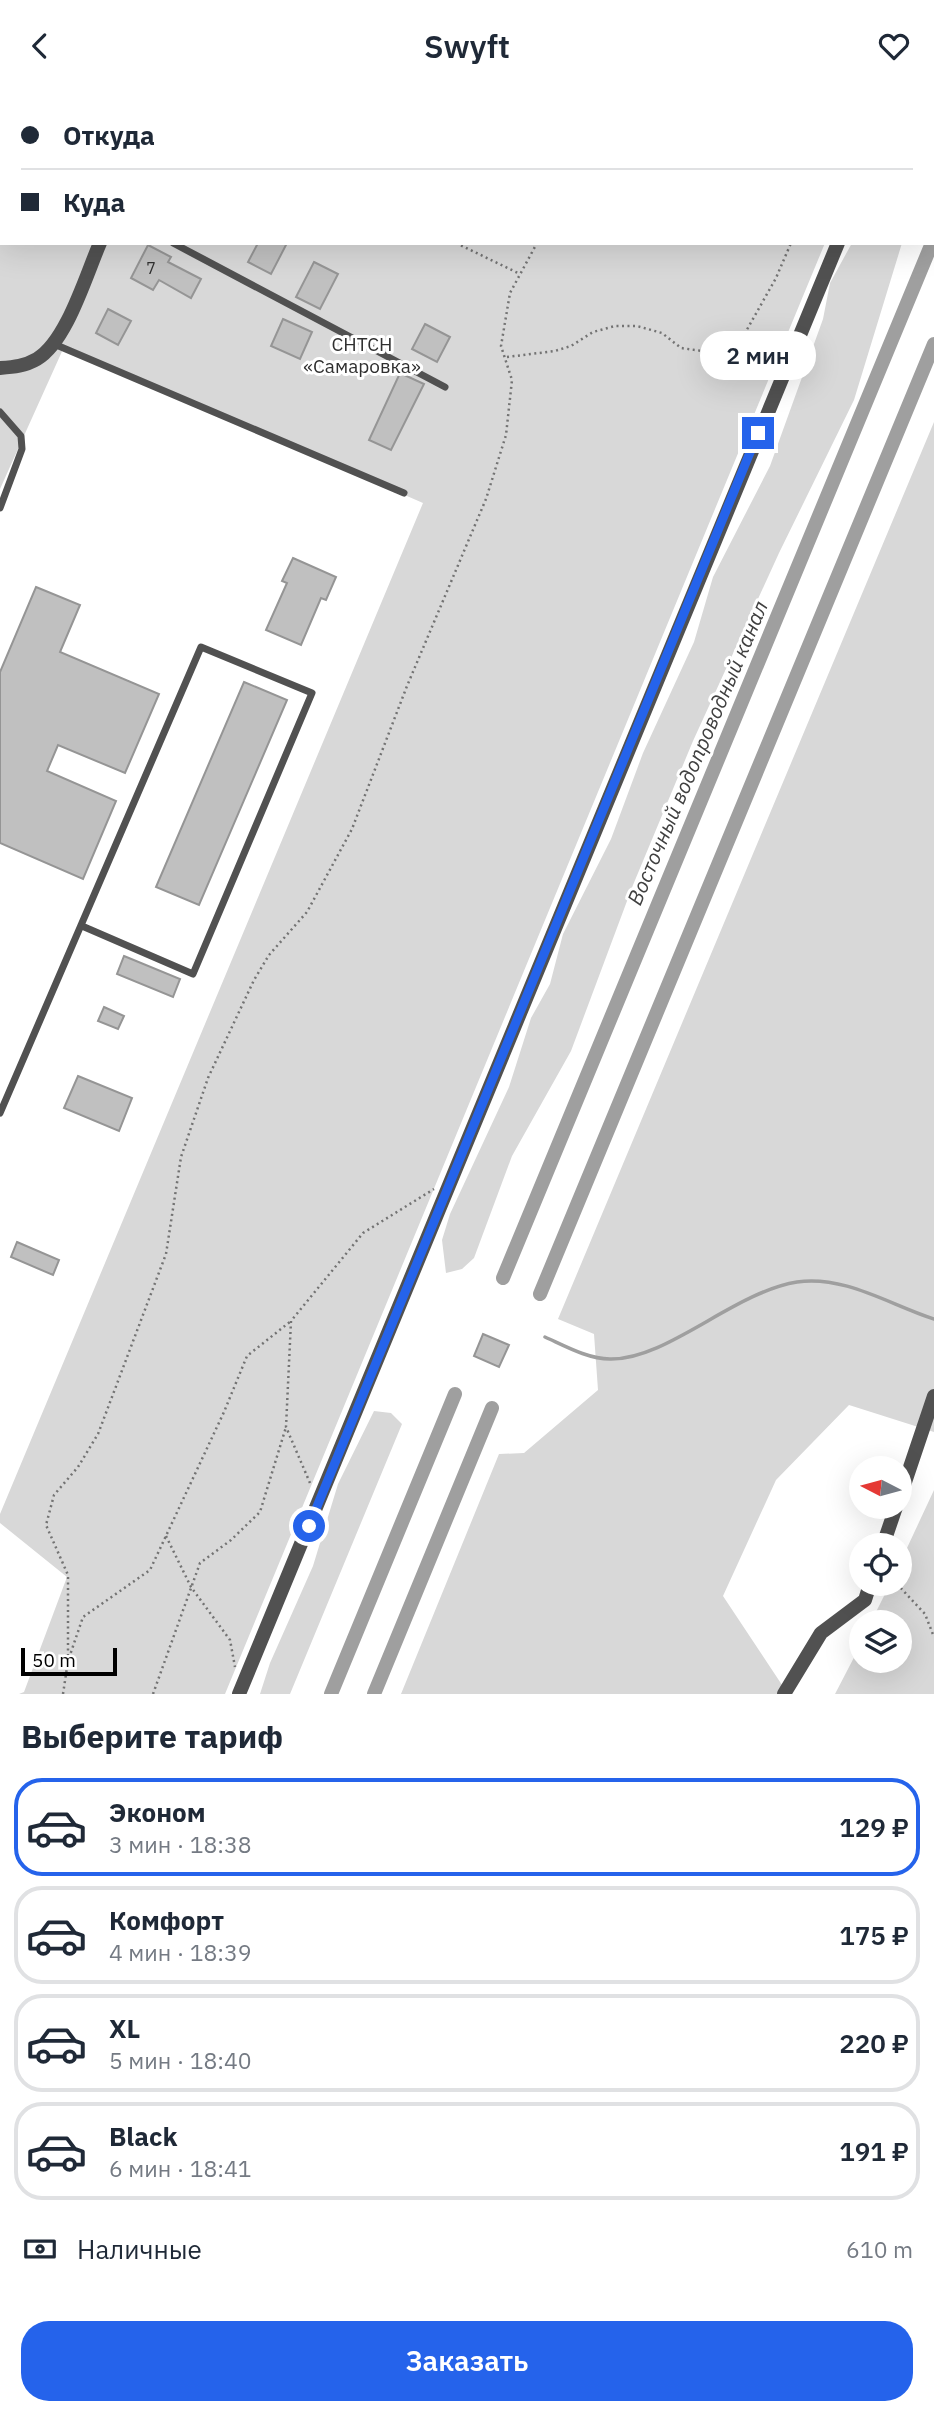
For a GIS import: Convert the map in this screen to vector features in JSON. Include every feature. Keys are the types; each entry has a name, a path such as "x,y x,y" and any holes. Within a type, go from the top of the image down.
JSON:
{"street":[{"path":"0,368 23,366 40,357 54,344 99,245"},
{"path":"240,1693 837,245"},
{"path":"912,1461 934,1396"},
{"path":"785,1694 821,1633 865,1600 866,1596"}],"lane":[{"path":"177,245 445,387"},
{"path":"54,344 404,493"},
{"path":"0,412 21,436 22,449 0,508"},
{"path":"0,1113 201,647 312,693 193,974 82,926"}],"path":[{"path":"460,245 520,274"},
{"path":"63,1694 68,1661 68,1575 46,1525 54,1495 78,1467 98,1434 166,1254 181,1157 208,1078 269,955 307,912 352,829 407,686 486,499 506,435 512,380 501,346 510,293 536,245"},
{"path":"730,359 776,278 790,245"},
{"path":"506,357 555,351 571,346 593,332 615,326 637,325 662,333 681,348 717,353 779,381"},
{"path":"68,1661 83,1617 150,1570 225,1412 247,1356 291,1321 363,1233 451,1178"},
{"path":"153,1694 200,1563 231,1540 260,1512 286,1427 291,1321"},
{"path":"286,1427 318,1502"},
{"path":"166,1535 191,1587 230,1640 240,1693"},
{"path":"908,1596 925,1614 934,1637"}],"green space":[{"name":"СНТСН «Самаровка»","path":"0,245 824,245 225,1694 19,1694 24,1692 67,1577 0,1523 0,1514 423,503 64,347 0,489"},
{"path":"851,245 901,245 854,400 779,553 693,741 633,885 571,1051 512,1156 474,1258 462,1269 446,1273 442,1240 450,1214 509,1087 531,1018 550,984 563,934 611,839 643,753 694,642 713,577 770,466 823,319 830,283"},
{"path":"934,422 934,1432 849,1405 776,1480 723,1596 788,1694 401,1694 499,1454 524,1453 598,1390 594,1334 558,1319"},
{"path":"374,1411 391,1413 402,1424 290,1694 260,1694 270,1663 313,1566 338,1484"},
{"path":"934,1490 934,1694 835,1694 849,1667 849,1673 912,1673 912,1610 877,1610 884,1596 912,1596 912,1537"}],"building":[{"path":"148,245 171,257 168,262 201,279 191,298 159,280 153,290 131,278"},
{"path":"257,245 286,245 271,274 248,262"},
{"path":"314,262 338,274 320,309 296,297"},
{"path":"108,309 131,321 118,345 96,333"},
{"path":"283,319 312,332 300,359 271,346"},
{"path":"425,324 450,337 437,362 412,349"},
{"path":"400,373 424,384 391,450 369,440"},
{"path":"293,558 336,577 326,600 321,598 301,645 266,630 287,583 282,581"},
{"path":"36,587 80,605 60,652 159,694 125,773 58,745 47,771 116,801 83,879 0,843 0,672"},
{"path":"244,682 287,700 199,905 156,887"},
{"path":"124,956 180,979 173,997 117,974"},
{"path":"104,1007 124,1016 118,1029 98,1021"},
{"path":"78,1076 132,1098 119,1131 64,1108"},
{"path":"17,1242 59,1260 53,1275 11,1257"},
{"path":"483,1334 509,1345 499,1367 474,1356"}],"waterway":[{"name":"Восточный водопроводный канал","path":"503,1278 931,245"},
{"name":"Восточный водопроводный канал","path":"540,1294 934,344"},
{"path":"545,1337 593,1357 610,1359 632,1356 678,1338 749,1298 773,1288 815,1281 850,1287 934,1319"},
{"name":"Восточный водопроводный канал","path":"331,1694 455,1394"},
{"name":"Восточный водопроводный канал","path":"374,1694 492,1408"}],"route":[{"path":"309,1526 379,1349 758,433"}]}
